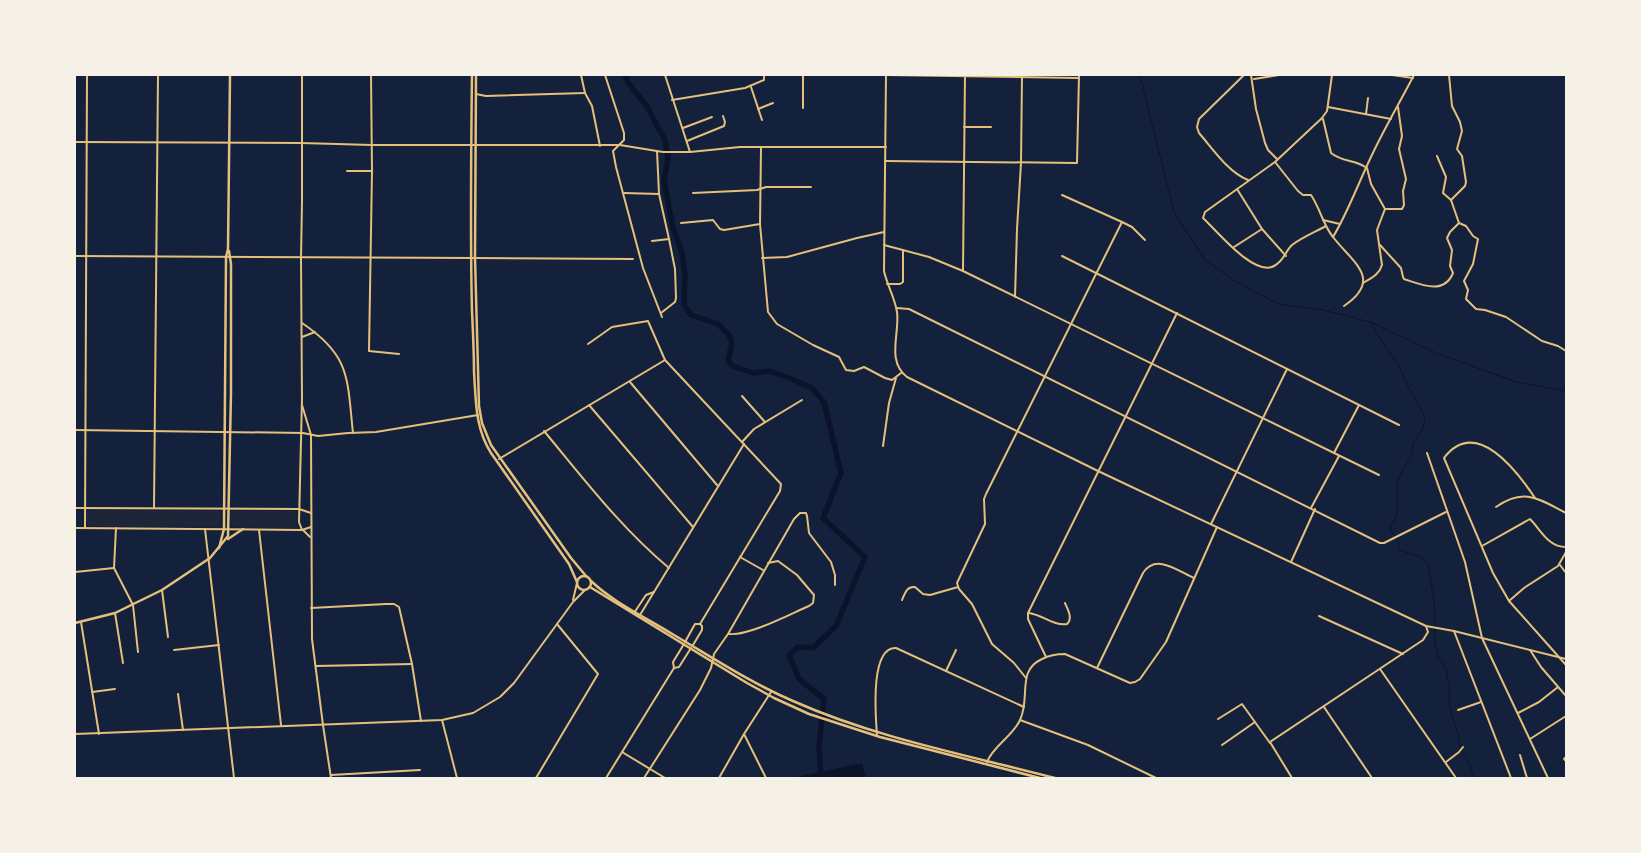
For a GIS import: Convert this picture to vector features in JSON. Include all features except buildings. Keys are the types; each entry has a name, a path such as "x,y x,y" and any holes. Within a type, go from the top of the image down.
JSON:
{"main road":[{"path":"226,540 229,529 226,257 228,249 230,75"},
{"path":"472,75 473,280 478,415 498,460 576,565 591,581 639,616 770,693 822,718 876,736 967,760 1055,778"},
{"path":"473,258 476,75"},
{"path":"219,548 224,529 228,432 232,393 231,257 228,249"},
{"path":"543,523 570,566 580,588 585,590 590,587 591,581"},
{"path":"75,623 115,613 162,590 210,558 226,540 243,529"},
{"path":"577,582 580,577 586,576"},
{"path":"590,587 635,613"},
{"path":"770,693 828,716 876,732 968,756 1040,778"},
{"path":"967,760 968,756"}],"street":[{"path":"85,528 87,75"},
{"path":"154,509 158,75"},
{"path":"302,75 302,403 299,522 311,539"},
{"path":"371,75 372,171 369,351 399,354"},
{"path":"582,75 585,92 592,106 600,146"},
{"path":"605,75 624,133 624,140 613,153 643,268 662,318"},
{"path":"665,75 690,152"},
{"path":"672,100 751,86 764,80 764,75"},
{"path":"802,75 803,108"},
{"path":"885,160 1022,163 1077,162 1079,76 886,75 886,147 885,160 884,271 897,308 895,360 902,373 1098,471 1426,626 1454,631 1566,659"},
{"path":"1244,75 1199,119 1197,127 1199,133 1238,176 1248,180"},
{"path":"1251,75 1264,143 1268,150 1278,159"},
{"path":"1253,80 1279,75"},
{"path":"1326,226 1292,245 1286,256 1276,265 1270,268 1263,268 1246,260 1203,218 1205,212 1275,162 1322,118 1328,108 1332,75"},
{"path":"1392,75 1413,78"},
{"path":"1333,237 1414,75"},
{"path":"1449,75 1452,106 1462,131 1457,149 1462,156 1466,182 1466,186 1451,200"},
{"path":"962,271 965,76"},
{"path":"1015,298 1017,229 1022,163 1022,76"},
{"path":"751,86 762,120"},
{"path":"476,94 486,96 585,92"},
{"path":"1366,114 1368,98"},
{"path":"758,109 773,103"},
{"path":"1385,209 1402,209 1404,205 1403,191 1406,179 1399,149 1402,136 1398,105"},
{"path":"1328,108 1391,119"},
{"path":"687,141 724,126 725,122 722,116"},
{"path":"682,128 712,117"},
{"path":"1322,118 1331,153 1339,159 1359,163 1366,168 1371,184 1385,209"},
{"path":"964,127 991,127"},
{"path":"75,142 618,145 663,152 690,152 712,148 886,147"},
{"path":"762,147 760,224 768,312 771,318 777,324 813,345 839,357 846,370 854,371 864,367 892,380 902,373"},
{"path":"657,151 659,194 675,269 676,298 661,313"},
{"path":"1437,156 1446,177 1443,192 1451,200 1459,223 1468,228 1478,242 1473,264 1464,281 1468,288 1467,300 1476,309 1506,317 1542,341 1558,346 1566,351"},
{"path":"1275,162 1298,191 1303,195 1311,195 1333,237 1361,272 1363,283 1359,293 1344,306"},
{"path":"347,171 372,171"},
{"path":"693,193 757,190 766,186 811,187"},
{"path":"1236,189 1262,229 1286,256"},
{"path":"623,194 659,194"},
{"path":"1062,195 1132,227 1145,240"},
{"path":"1363,283 1377,275 1382,265 1377,230 1385,209"},
{"path":"680,223 712,220 720,229 724,230 760,224"},
{"path":"1323,220 1340,224"},
{"path":"1026,678 1014,663 992,644 972,604 958,587 958,581 986,523 985,496 1122,222"},
{"path":"1380,245 1401,268 1404,279 1437,288 1448,282 1453,273 1450,266 1452,250 1448,238 1450,232 1459,223"},
{"path":"1234,248 1262,229"},
{"path":"762,258 787,257 884,232"},
{"path":"652,241 669,239"},
{"path":"884,245 930,257 962,271 1379,475"},
{"path":"887,284 902,282 902,250"},
{"path":"75,256 633,259"},
{"path":"1062,256 1398,425"},
{"path":"897,308 909,309 1380,542 1385,542 1446,512"},
{"path":"1046,658 1028,619 1028,613 1176,313"},
{"path":"588,344 612,327 648,321 665,360 780,481 782,486 780,492 700,624"},
{"path":"302,322 331,346 345,372 348,382 353,433"},
{"path":"302,337 315,332"},
{"path":"498,460 665,360"},
{"path":"1211,524 1287,369"},
{"path":"883,446 891,393 896,378"},
{"path":"630,382 718,486"},
{"path":"742,396 765,422"},
{"path":"639,616 743,443 754,429 802,400"},
{"path":"302,403 311,435 312,639 331,776 420,770"},
{"path":"589,405 693,527"},
{"path":"1334,453 1359,405"},
{"path":"75,430 301,433 318,436 385,432 478,415"},
{"path":"544,431 623,525 669,568"},
{"path":"1536,498 1514,468 1501,455 1477,443 1467,442 1460,445 1444,458 1493,573 1509,601 1566,666"},
{"path":"1427,454 1465,562 1482,638 1548,778"},
{"path":"1311,508 1339,456"},
{"path":"1496,507 1513,497 1536,498 1566,513"},
{"path":"75,508 299,509 311,514"},
{"path":"1291,562 1315,509"},
{"path":"644,778 700,690 707,677 712,660 763,570 794,519 800,513 806,513 809,533 831,562 835,575 835,585"},
{"path":"1482,546 1531,519 1544,537 1556,546 1566,547"},
{"path":"75,528 303,530 311,527"},
{"path":"987,763 1020,720 1024,707 1026,678 1032,665 1054,654 1065,654 1130,683 1139,680 1166,642 1217,527"},
{"path":"116,528 114,568 134,605 138,652"},
{"path":"205,529 210,558 234,778"},
{"path":"259,530 281,725"},
{"path":"1509,601 1524,588 1560,564 1566,552"},
{"path":"740,557 763,570"},
{"path":"728,634 739,634 754,629 810,606 813,603 814,595 797,575 778,561 768,563"},
{"path":"1097,668 1148,566 1158,562 1194,578"},
{"path":"1560,564 1566,573"},
{"path":"75,572 114,568"},
{"path":"573,602 577,582"},
{"path":"902,600 910,587 915,587 923,594 930,595 958,587"},
{"path":"162,590 168,636"},
{"path":"75,734 442,720 473,713 500,697 514,683 573,602 585,590"},
{"path":"635,613 646,595 654,592"},
{"path":"311,608 386,604 397,606 401,610 421,721"},
{"path":"1028,613 1035,614 1056,624 1067,624 1070,621 1070,616 1065,604"},
{"path":"115,613 123,663"},
{"path":"1318,616 1403,654"},
{"path":"81,622 99,734"},
{"path":"536,778 598,674 557,624"},
{"path":"674,668 673,662 695,624 700,624"},
{"path":"606,778 674,668 680,666 691,648 702,629 700,624"},
{"path":"1270,743 1426,638 1428,630 1426,626"},
{"path":"1454,631 1510,778"},
{"path":"174,650 219,645"},
{"path":"876,736 875,676 888,649 896,648 1024,707"},
{"path":"946,671 956,650"},
{"path":"1530,650 1566,696"},
{"path":"316,666 412,664"},
{"path":"1380,669 1456,778"},
{"path":"1518,713 1539,702 1558,688"},
{"path":"92,692 115,690"},
{"path":"720,778 744,734 770,693"},
{"path":"178,694 182,730"},
{"path":"1458,710 1482,702"},
{"path":"1218,719 1242,704 1292,778"},
{"path":"1324,707 1372,778"},
{"path":"1530,739 1566,716"},
{"path":"442,720 457,778"},
{"path":"1020,720 1088,745 1156,778"},
{"path":"1222,745 1255,722"},
{"path":"744,734 766,778"},
{"path":"1446,762 1460,752 1463,747"},
{"path":"622,752 665,778"},
{"path":"1520,755 1527,778"},
{"path":"1566,757 1564,759 1566,761"}],"shaded area":[{"path":"90,510 217,511 220,514 220,525 217,527 90,526 87,523 87,512"},
{"path":"235,511 293,511 296,515 296,526 293,528 235,527 231,524 231,513"},
{"path":"862,763 866,778 792,778"}],"waterway":[{"path":"625,75 628,83 646,105 665,140 668,159 664,180 673,228 682,253 685,276 684,305 691,315 718,324 729,335 732,343 728,360 732,366 753,373 769,371 787,377 812,388 824,402 841,473 823,518 865,557 836,626 813,648 798,647 789,655 799,679 824,699 819,746 821,778"},
{"path":"1140,75 1174,212 1205,260 1233,280 1278,304 1323,310 1370,322 1436,353 1516,382 1566,391"},
{"path":"1371,322 1376,333 1399,366 1407,385 1425,416 1423,429 1414,442 1410,458 1397,482 1397,516 1391,526 1391,531 1398,539 1399,550 1421,557 1428,563 1435,609 1435,644 1438,657 1447,672 1447,679 1450,683 1449,698 1452,717 1460,746 1470,766 1473,778"}]}
